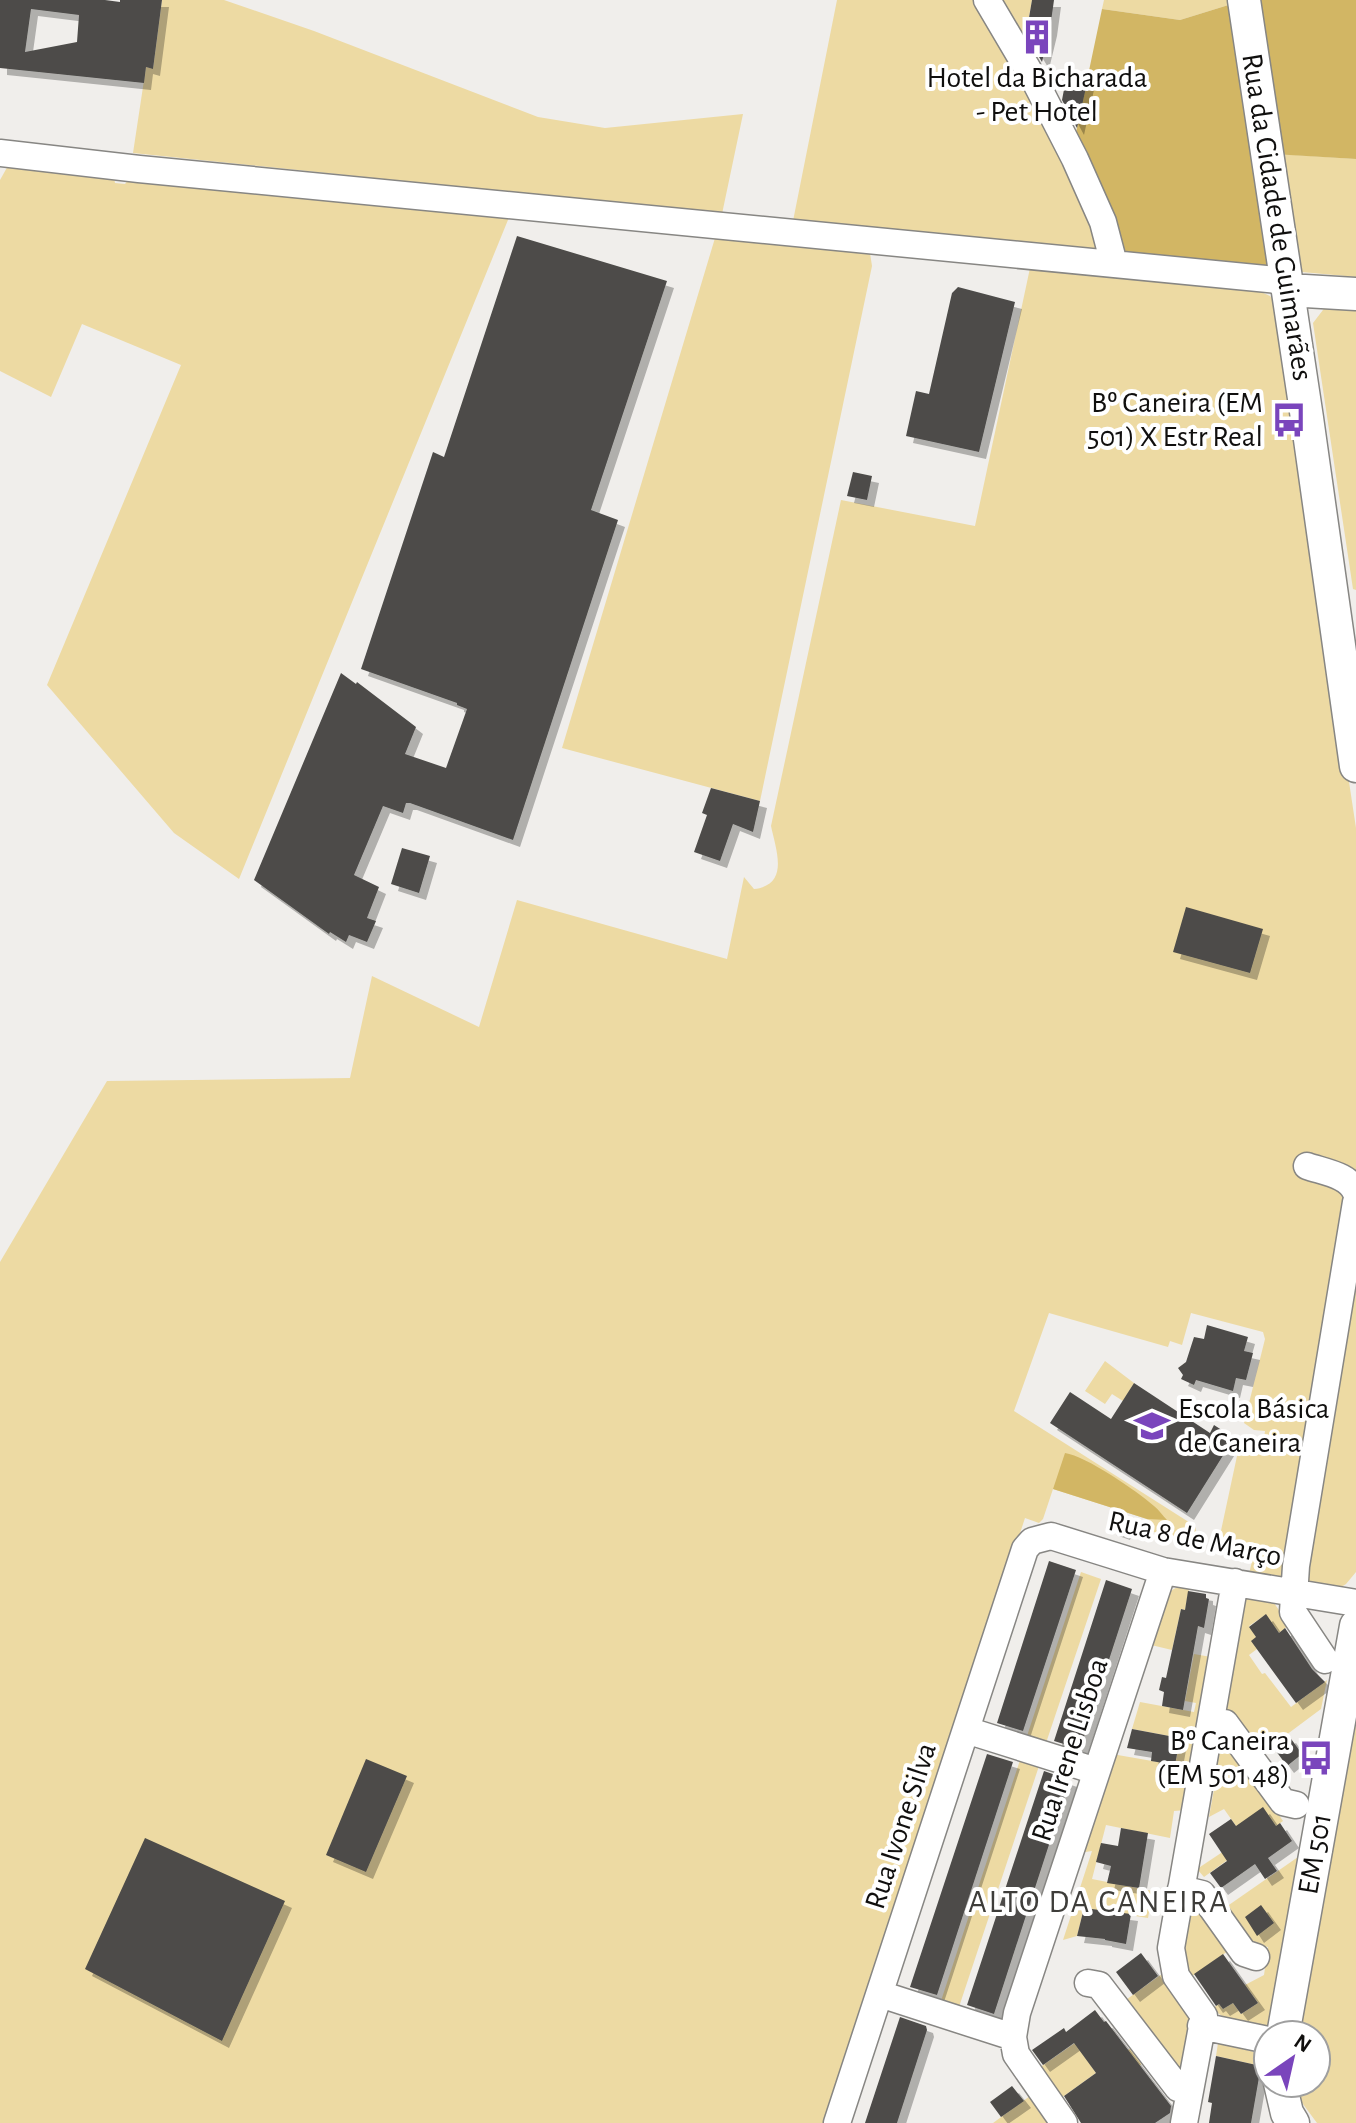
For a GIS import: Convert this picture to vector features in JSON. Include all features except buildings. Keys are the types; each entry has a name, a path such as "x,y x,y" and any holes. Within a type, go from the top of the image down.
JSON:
{"main road":[{"name":"Rua da Cidade de Guimarães","path":"1244,0 1356,766"},
{"path":"1288,286 1356,294"},
{"name":"EM 501","path":"1286,2019 1356,1626"},
{"path":"1267,2123 1273,2099"},
{"path":"1282,2099 1293,2123"}],"street":[{"path":"987,0 1036,83 1075,159 1103,222 1114,264"},
{"path":"0,153 1114,264 1288,286"},
{"path":"1307,1166 1347,1180 1355,1187 1356,1193"},
{"path":"1325,1660 1293,1612 1294,1593 1356,1202"},
{"name":"Rua 8 de Março","path":"1025,1549 1032,1541 1051,1536 1163,1571 1356,1603"},
{"name":"Rua Ivone Silva","path":"837,2123 1025,1549"},
{"name":"Rua Irene Lisboa","path":"1013,2037 1017,2013 1163,1571"},
{"path":"1184,2123 1204,2016 1176,1976 1171,1948 1235,1582"},
{"path":"1211,1721 1225,1723 1283,1802 1296,1805"},
{"path":"966,1730 1096,1771"},
{"path":"1181,1889 1202,1894 1244,1953 1256,1957"},
{"path":"1088,1983 1099,1985 1178,2088 1189,2092"},
{"path":"880,1994 1013,2037 1016,2054 1064,2123"},
{"path":"1201,2026 1252,2037"}],"shaded area":[{"path":"162,0 224,0 538,117 605,128 743,114 722,214 133,153 146,67 153,68"},
{"path":"837,0 980,0 1031,85 1101,246 1095,252 793,221"},
{"path":"998,0 1032,0 1024,44"},
{"path":"1104,0 1235,0 1235,3 1180,20 1102,9"},
{"path":"1254,0 1356,0 1356,159 1273,154"},
{"path":"1235,3 1274,268 1128,254 1121,246 1075,137 1102,9 1180,20"},
{"path":"1280,154 1356,159 1356,277 1302,272 1295,262"},
{"path":"9,164 114,178 115,183 125,184 129,179 510,215 239,879 174,833 47,685 181,365 82,324 51,397 0,371 0,180"},
{"path":"715,238 870,253 872,266 760,801 562,748"},
{"path":"1030,268 1248,286 1270,296 1284,311 1309,518 1356,828 1356,1174 1302,1154 1295,1170 1348,1192 1285,1573 1280,1578 1249,1574 1253,1557 1243,1549 1219,1540 1240,1442 1255,1437 1264,1438 1265,1431 1254,1430 1244,1423 1265,1339 1263,1332 1191,1313 1182,1345 1170,1341 1168,1347 1049,1313 1014,1411 1205,1534 1198,1541 1144,1530 1147,1519 1053,1489 1043,1519 1039,1523 1025,1518 826,2123 0,2123 0,1262 107,1081 350,1078 372,976 479,1027 517,900 727,959 744,877 754,889 773,881 777,874 771,826 841,500 975,526"},
{"path":"1356,303 1356,590 1353,589 1313,323 1326,306"},
{"path":"1356,1254 1356,1572 1338,1589 1310,1583 1305,1575"},
{"path":"1105,1361 1134,1383 1123,1401 1112,1394 1105,1404 1085,1391"},
{"path":"1065,1453 1085,1460 1124,1483 1167,1520 1147,1519 1053,1489"},
{"path":"1081,1572 1101,1579 1045,1746 1026,1739"},
{"path":"1190,1585 1172,1650 1147,1644 1156,1618 1161,1619 1168,1594 1176,1588"},
{"path":"1245,1598 1272,1600 1289,1625 1279,1633 1265,1615 1249,1626 1256,1637 1257,1649 1249,1655 1291,1707 1327,1680 1321,1709 1258,1756 1224,1705"},
{"path":"1194,1654 1211,1657 1187,1810 1174,1811 1170,1838 1106,1825 1092,1879 1153,1891 1148,1918 1084,1908 1077,1936 1063,1940 1092,1851 1079,1853 1112,1754 1175,1765 1180,1738 1132,1729 1140,1702 1194,1712 1196,1703 1185,1701"},
{"path":"1356,1689 1356,2123 1317,2123 1299,2099 1332,2099 1332,2019 1294,2019"},
{"path":"1218,1743 1232,1745 1283,1821 1276,1826 1236,1826 1224,1809 1209,1817 1217,1773 1213,1771"},
{"path":"1022,1754 1041,1760 957,2013 939,2007"},
{"path":"1310,1786 1316,1787 1270,2019 1252,2019 1252,2025 1223,2017 1213,2008 1219,2004 1223,2009 1233,2003 1241,2014 1258,2003 1245,1985 1264,1975 1268,1947 1246,1943 1226,1907 1298,1857 1303,1847"},
{"path":"1239,1841 1244,1848 1204,1877 1197,1869"},
{"path":"1187,1907 1205,1911 1231,1949 1188,1979 1181,1963"},
{"path":"1162,1974 1192,2014 1185,2067 1168,2066 1123,2002"},
{"path":"1075,2043 1096,2073 1061,2098 1039,2068"},
{"path":"1218,2043 1252,2051 1252,2064 1216,2056"},
{"path":"1131,2048 1142,2064 1107,2089 1096,2073"},
{"path":"1030,2096 1049,2123 993,2123"}],"place":[{"name":"Hotel da Bicharada - Pet Hotel","path":"1037,37"},
{"name":"Bº Caneira (EM 501) X Estr Real","path":"1289,420"},
{"name":"Escola Básica de Caneira","path":"1152,1426"},
{"name":"Bº Caneira (EM 501 48)","path":"1316,1758"}],"district":[{"name":"ALTO DA CANEIRA","path":"1099,1902"}]}
